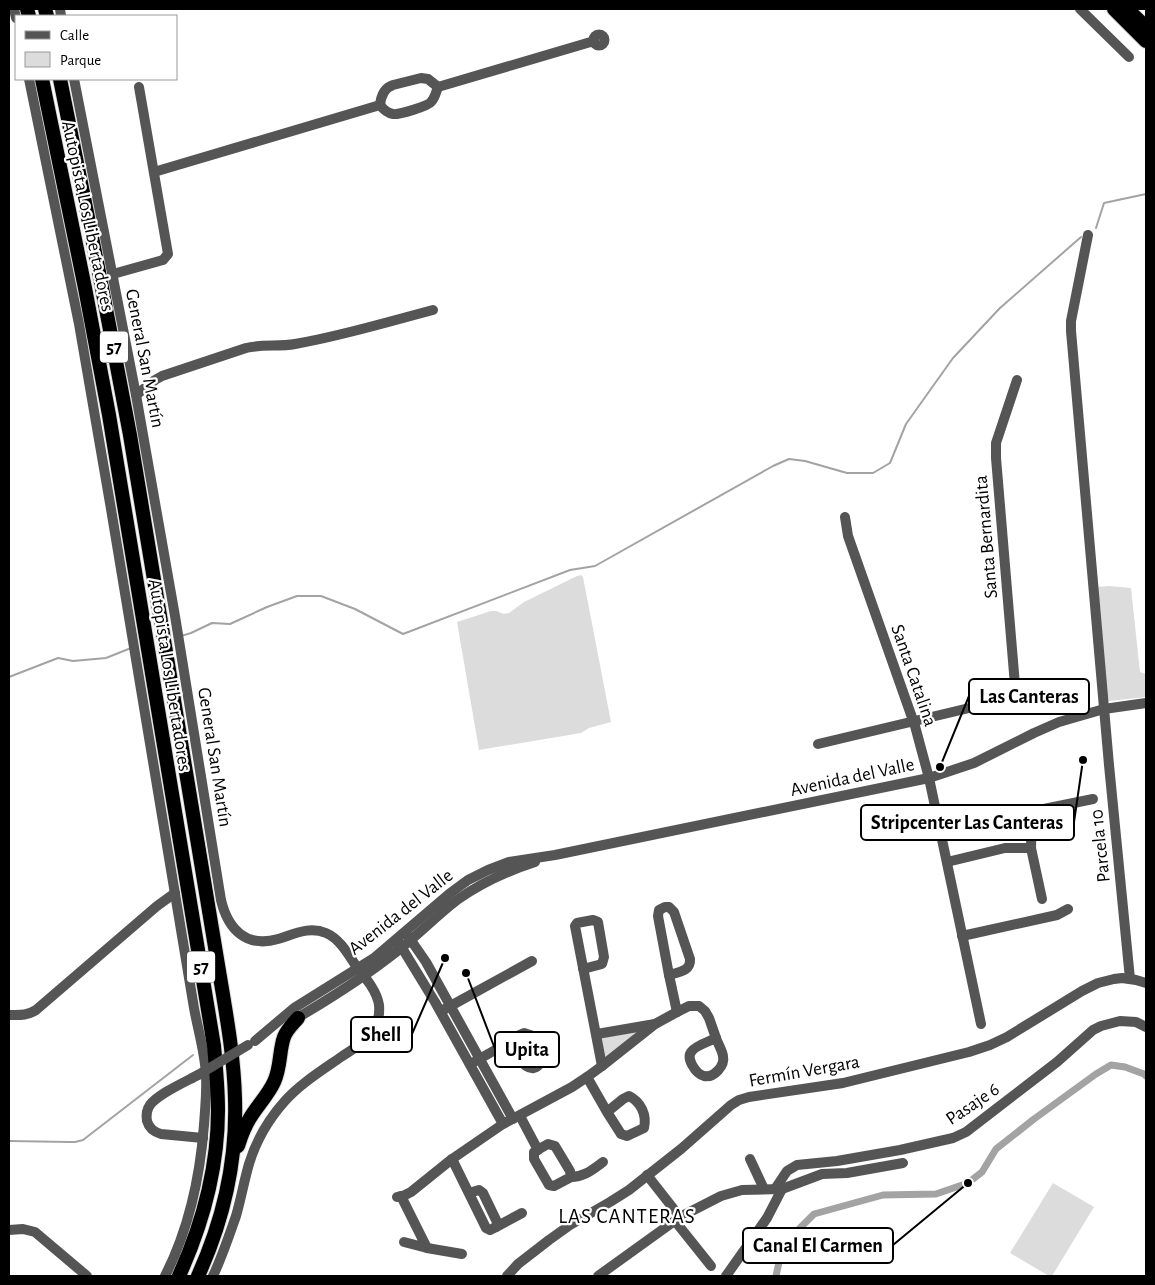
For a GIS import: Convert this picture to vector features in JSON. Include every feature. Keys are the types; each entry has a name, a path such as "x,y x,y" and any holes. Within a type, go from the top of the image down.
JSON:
{"highway":[{"path":"1114,9 1146,41"},
{"path":"1127,9 1146,27"},
{"name":"Autopista Los Libertadores","path":"42,80 100,368 137,624 212,1031 218,1095 217,1139 209,1192 199,1226 179,1276"},
{"name":"Autopista Los Libertadores","path":"60,80 120,377 160,616 174,652 233,1064 235,1118 233,1152 228,1183 217,1229 198,1276"},
{"path":"228,1183 245,1127 273,1084 280,1065 284,1038 298,1018"}],"street":[{"path":"1080,9 1129,57"},
{"path":"438,87 594,41"},
{"path":"380,105 384,90 393,85 421,78 428,79 438,87"},
{"path":"29,80 75,302 102,452 137,624"},
{"name":"General San Martín","path":"74,80 136,395 175,616 174,652 224,911 235,929 250,939 260,941 277,940 305,930 314,930 332,937 339,943 361,972 374,991 378,1002 379,1013 376,1026 371,1034 294,1092 280,1106 260,1137 253,1154 231,1231 213,1276"},
{"path":"113,274 163,260 167,256 168,251 139,87"},
{"path":"380,105 390,114 405,112 429,104 438,87"},
{"path":"154,172 380,105"},
{"name":"Parcela 10","path":"1088,235 1071,321 1071,331 1130,979"},
{"path":"136,395 162,376 246,348 297,344 433,310"},
{"name":"Santa Bernardita","path":"914,722 1007,699 1015,685 996,443 1016,380"},
{"name":"Santa Catalina","path":"845,517 848,536 914,722 929,778 981,1024"},
{"path":"143,658 175,893 206,1067 203,1138 198,1172 190,1209 165,1276"},
{"name":"Avenida del Valle","path":"203,1138 161,1134 155,1131 150,1127 147,1118 148,1108 160,1096 298,1018 361,972 374,958 403,940 458,887 478,874 509,862 555,855 929,778 974,763 1059,722 1104,709 1146,703"},
{"path":"818,744 914,722"},
{"path":"1042,899 1031,848 1031,820 1034,812 1093,799"},
{"path":"946,862 1005,848 1031,848"},
{"path":"9,1015 24,1015 36,1010 157,906 175,893"},
{"path":"669,975 686,969 691,963 674,912 669,907 665,907 659,910 658,916 669,975 677,1012"},
{"path":"962,936 1057,915 1068,909"},
{"path":"583,969 602,964 604,957 598,922 593,920 577,923 575,926 583,969 602,1066"},
{"path":"403,940 417,948 480,1058 538,1150"},
{"path":"403,940 440,1012 503,1124"},
{"path":"440,1012 532,961"},
{"name":"Avenida del Valle","path":"252,1043 294,1008 361,972"},
{"name":"Fermín Vergara","path":"507,1276 518,1264 549,1240 575,1222 620,1196 681,1149 739,1100 843,1083 969,1052 1007,1037 1090,987 1114,979 1130,979 1146,983"},
{"path":"426,1248 399,1197 410,1192 452,1159 503,1124 572,1087 655,1024 677,1012 689,1006 699,1006 709,1018 716,1038"},
{"name":"Pasaje 6","path":"726,1276 766,1218 787,1171 797,1165 837,1161 953,1138 966,1132 1057,1062 1093,1030 1120,1021 1136,1022 1146,1027"},
{"path":"596,1034 655,1024"},
{"path":"470,1064 511,1041"},
{"path":"587,1077 607,1112"},
{"path":"570,1177 570,1171 556,1146 548,1144 534,1152 534,1159 549,1185 554,1186 570,1177 584,1175 603,1162"},
{"path":"452,1159 486,1228 490,1230 522,1213"},
{"path":"750,1159 764,1189"},
{"path":"599,1276 678,1219 727,1194 742,1190 779,1189 822,1174 847,1173 902,1163"},
{"path":"647,1175 711,1266"},
{"path":"9,1230 23,1229 35,1232 87,1276"},
{"path":"404,1242 462,1254"}],"green space":[{"path":"581,575 583,577 611,722 589,728 581,733 479,750 457,622 491,611 504,614 509,613 524,602"},
{"path":"1097,587 1131,588 1140,672 1146,674 1146,697 1109,701 1107,699"},
{"path":"644,1029 604,1060 599,1036"},
{"path":"1053,1183 1094,1207 1052,1276 1049,1276 1010,1253"}],"waterway":[{"path":"1096,228 1104,203 1146,194"},
{"path":"181,636 212,623 230,624 297,596 321,596 355,609 403,634 570,570 595,566 773,466 789,459 805,461 847,473 873,473 890,463 906,424 953,358 1000,308 1081,237"},
{"path":"9,677 58,658 73,661 106,658 131,648"},
{"path":"9,1141 75,1142 83,1140 193,1055"},
{"path":"776,1276 779,1262 793,1235 814,1214 883,1195 936,1194 968,1183 982,1172 996,1149 1096,1074 1111,1065 1125,1067 1146,1076"}],"place":[{"name":"Stripcenter Las Canteras","path":"1083,760"},
{"name":"Las Canteras","path":"940,767"},
{"name":"Shell","path":"445,958"},
{"name":"Upita","path":"466,973"},
{"name":"Canal El Carmen","path":"968,1183"}],"district":[{"name":"LAS CANTERAS","path":"627,1216"}]}
